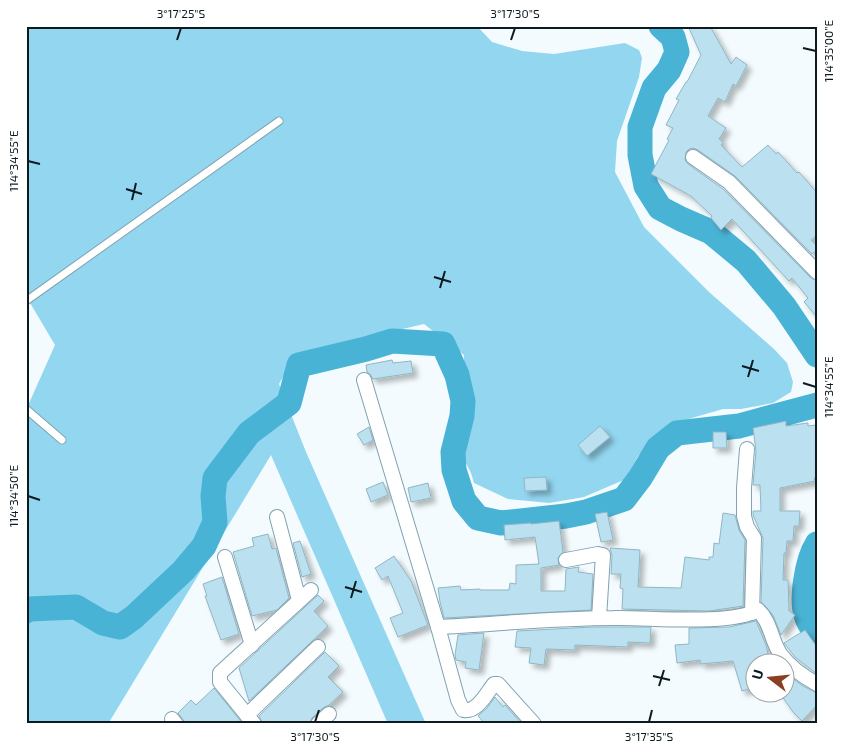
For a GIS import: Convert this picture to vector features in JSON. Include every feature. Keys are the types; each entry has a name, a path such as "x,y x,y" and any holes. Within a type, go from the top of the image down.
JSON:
{"street":[{"path":"693,157 728,182 817,272"},
{"path":"364,380 458,700 463,710 468,711 476,706 494,684 498,684 534,724"},
{"path":"747,449 744,516 747,527 754,538 752,613"},
{"path":"277,517 299,600"},
{"path":"566,560 598,554 603,555 600,618"},
{"path":"225,557 252,645"},
{"path":"311,590 220,673 220,682 250,719 318,647"},
{"path":"438,627 600,618 721,619 758,610 764,615 780,654 804,677 817,684"},
{"path":"318,724 329,714"}],"lane":[{"path":"26,301 279,121"},
{"path":"26,409 62,440"}],"shaded area":[{"path":"26,26 477,26 492,42 522,51 554,54 625,43 639,50 642,58 639,77 617,141 615,172 644,227 709,292 774,349 787,363 793,382 791,392 773,403 741,409 723,409 671,424 638,456 626,479 584,497 549,503 508,499 474,483 463,457 464,355 424,324 296,354 279,384 306,452 426,724 388,724 271,455 108,724 26,724 26,410 55,345 26,296"}],"building":[{"path":"688,26 710,26 731,64 736,57 747,65 736,86 733,84 725,102 718,98 708,116 726,128 719,139 723,142 721,145 742,167 768,145 776,154 778,152 797,173 799,172 817,193 817,235 811,240 817,246 817,250 812,254 735,176 698,150 689,149 686,152 685,160 723,189 811,278 817,281 817,317 804,302 808,298 792,278 789,281 732,219 721,230 711,218 712,216 691,196 651,174 669,140 667,139 673,128 666,125 679,100 676,99 701,55"},
{"path":"392,360 393,363 411,361 413,373 373,379 367,372 366,365"},
{"path":"786,421 786,426 808,423 808,426 817,425 817,478 814,478 815,481 780,488 780,511 800,511 799,526 794,526 793,541 787,541 786,553 784,553 783,580 788,580 789,611 795,615 781,635 773,615 761,602 763,538 753,515 753,511 761,511 760,485 753,485 756,451 753,428"},
{"path":"600,426 610,437 587,456 578,445"},
{"path":"369,427 373,440 364,445 357,434"},
{"path":"713,432 726,432 727,448 713,448"},
{"path":"546,477 547,490 525,491 524,478"},
{"path":"383,482 388,495 371,502 366,489"},
{"path":"428,483 431,498 411,502 408,488"},
{"path":"607,512 613,540 601,542 595,514"},
{"path":"723,513 735,515 739,530 745,540 743,606 709,611 622,609 623,589 620,588 621,574 611,574 612,556 610,548 640,550 638,587 681,588 685,557 709,560 709,557 713,557 714,543 719,544"},
{"path":"559,521 563,552 558,558 559,565 541,568 541,591 565,591 566,569 579,567 578,572 593,574 591,610 444,618 438,588 460,586 461,590 509,590 510,583 516,584 516,565 539,564 535,537 505,540 504,525"},
{"path":"268,534 272,549 276,548 289,598 277,610 252,616 233,552 254,546 252,538"},
{"path":"300,541 311,574 302,577 293,543"},
{"path":"394,556 411,581 428,625 398,637 390,618 403,613 388,576 382,580 375,568"},
{"path":"222,577 239,634 221,640 205,596 207,596 203,584"},
{"path":"318,595 324,601 314,611 328,626 249,701 239,668"},
{"path":"756,621 768,652 746,652 746,690 742,691 733,661 701,664 700,660 677,663 675,645 689,644 689,628 729,627"},
{"path":"592,627 651,627 650,643 628,642 628,647 575,645 575,650 546,649 544,665 529,663 531,648 515,647 517,631"},
{"path":"805,630 817,647 817,674 796,658 796,652 791,652 784,643"},
{"path":"484,633 479,670 465,668 466,662 456,660 458,635"},
{"path":"325,652 339,666 328,677 343,692 312,718 309,724 263,724 259,716"},
{"path":"796,681 817,693 817,705 802,721 786,702 796,702"},
{"path":"214,688 243,724 186,724 178,713 191,700 196,705"},
{"path":"495,697 522,724 485,724 478,716"}],"waterway":[{"path":"661,26 673,37 677,52 669,70 654,88 640,127 640,155 646,186 660,208 711,232 746,261 784,306 817,355"},
{"path":"26,611 29,609 76,607 103,623 120,627 134,617 183,571 204,546 215,522 213,496 215,478 249,433 289,403 299,365 392,341 443,344 457,375 463,401 462,416 453,452 454,470 464,501 478,518 501,523 566,516 586,512 624,499 640,478 658,448 677,433 739,426 817,405"},
{"path":"817,544 810,560 804,591 807,618 817,636"}]}
